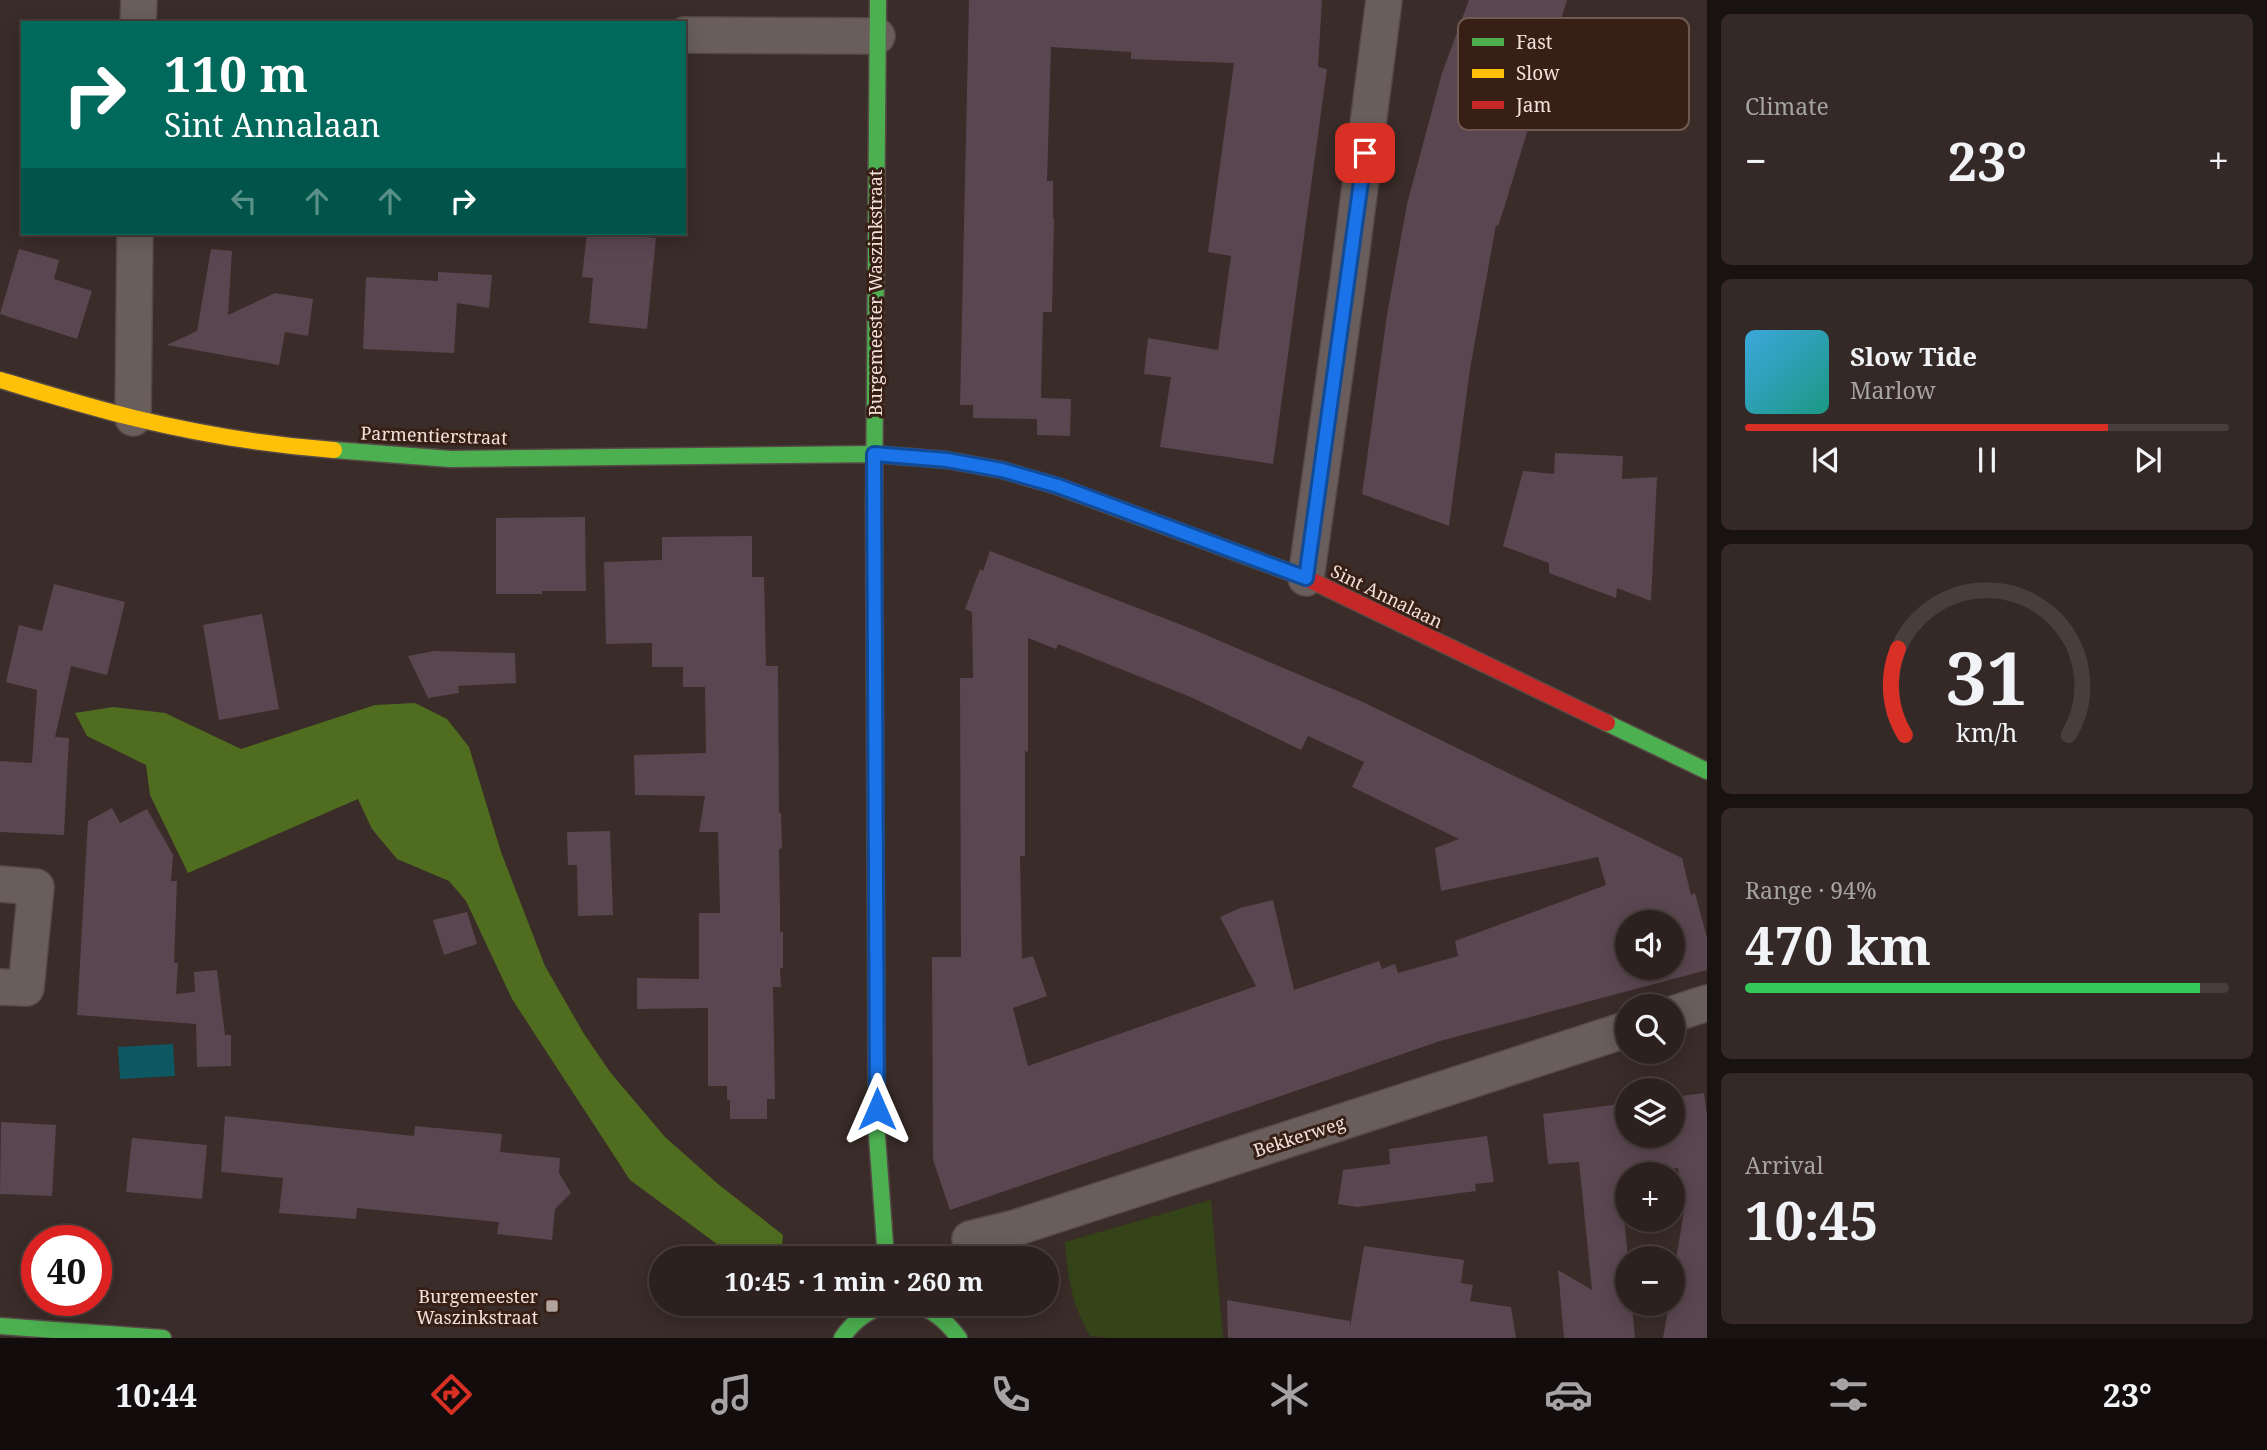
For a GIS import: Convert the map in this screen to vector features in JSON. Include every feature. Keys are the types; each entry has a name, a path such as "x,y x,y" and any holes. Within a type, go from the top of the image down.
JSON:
{"street":[{"path":"138,21 139,0"},
{"name":"Burgemeester Waszinkstraat","path":"878,0 874,454 877,1136 885,1246"},
{"path":"1306,578 1384,0"},
{"path":"686,35 877,36"},
{"path":"133,418 135,235"},
{"name":"Parmentierstraat","path":"0,380 133,418 216,436 294,447 451,458 874,454"},
{"name":"Sint Annalaan","path":"874,454 947,460 1002,470 1058,486 1306,578 1707,771"},
{"path":"0,884 36,887 26,988 0,987"},
{"path":"1685,1010 1707,1003"},
{"name":"Bekkerweg","path":"970,1240 1015,1228 1615,1033"},
{"path":"842,1338 856,1319 862,1316"},
{"path":"940,1316 959,1338"},
{"path":"0,1326 163,1338"}],"green space":[{"path":"415,703 447,719 469,747 501,852 545,966 584,1034 610,1072 665,1137 718,1184 783,1235 782,1246 720,1246 630,1180 512,999 466,901 449,881 397,859 372,829 358,799 188,873 150,795 146,765 87,736 75,713 113,707 165,713 241,749 375,705"},
{"path":"1211,1200 1223,1338 1090,1336 1072,1290 1065,1242"}],"water":[{"path":"173,1044 175,1076 120,1079 118,1047"}],"building":[{"path":"969,0 1322,0 1318,67 1327,69 1273,464 1160,447 1171,377 1144,374 1148,338 1218,350 1231,256 1208,252 1234,63 1131,59 1131,52 1051,47 1047,181 1053,181 1052,312 1043,312 1041,398 1071,399 1070,436 1037,435 1037,419 973,418 973,405 960,405"},
{"path":"1469,0 1567,0 1562,18 1462,18"},
{"path":"1458,30 1458,130 1528,130 1498,226 1496,225 1470,369 1449,526 1362,494 1387,315 1407,204 1442,73"},
{"path":"587,235 656,238 647,329 589,323 593,278 582,277"},
{"path":"19,249 59,260 54,279 92,291 77,339 0,314"},
{"path":"211,249 232,251 228,315 275,293 313,299 308,336 285,332 279,365 167,345 197,331"},
{"path":"438,272 492,275 489,308 457,303 454,353 363,349 366,277 438,281"},
{"path":"1555,453 1623,456 1622,479 1657,477 1651,601 1617,588 1616,598 1549,573 1549,563 1503,546 1523,471 1554,474"},
{"path":"585,517 586,591 496,594 496,518"},
{"path":"752,536 752,577 764,577 766,666 778,666 779,813 782,848 779,849 780,932 783,932 783,968 780,968 781,987 773,987 775,1099 767,1099 767,1119 730,1119 727,1086 708,1086 708,1008 637,1009 637,978 699,979 699,913 720,913 718,832 699,832 705,796 635,795 634,755 706,753 705,687 683,687 683,667 652,667 652,643 606,644 604,562 662,560 662,537"},
{"path":"990,551 1192,629 1363,702 1682,858 1691,895 1695,893 1707,938 1707,970 1685,976 1685,910 1615,910 1615,980 1669,980 1440,1041 950,1210 933,1160 932,957 961,957 960,678 973,678 972,612 965,609 980,569 983,571","holes":["1028,638 1056,649 1058,644 1193,698 1301,750 1308,736 1364,762 1352,787 1459,839 1435,848 1441,891 1598,857 1606,885 1455,941 1458,956 1398,973 1395,964 1382,969 1379,961 1294,990 1273,900 1240,908 1220,917 1256,986 1028,1066 1013,1008 1047,996 1033,956 1022,959 1020,856 1025,856"]},
{"path":"54,584 125,602 107,675 71,666 55,737 69,738 64,835 0,832 0,761 32,763 37,690 6,682 19,625 42,631"},
{"path":"262,614 279,709 219,720 203,625"},
{"path":"434,651 515,653 516,683 458,686 459,693 428,698 408,656"},
{"path":"112,808 120,823 147,809 173,855 171,881 177,881 174,963 178,963 176,994 195,992 194,972 217,970 225,1035 231,1035 231,1066 197,1067 196,1024 77,1015 88,821"},
{"path":"610,831 613,915 578,916 577,865 568,865 567,832"},
{"path":"467,912 477,944 444,955 433,920"},
{"path":"1704,1093 1707,1116 1707,1338 1663,1338 1667,1316 1685,1316 1685,1246 1678,1246 1681,1232 1685,1232 1685,1162 1615,1162 1615,1232 1625,1232 1627,1246 1615,1246 1615,1316 1633,1316 1635,1338 1564,1338 1558,1270 1592,1290 1579,1162 1548,1164 1543,1114 1615,1105 1615,1148 1685,1148 1685,1095"},
{"path":"225,1116 414,1136 415,1126 502,1134 500,1152 560,1158 559,1173 571,1193 555,1209 552,1240 497,1234 499,1222 357,1208 356,1219 279,1213 283,1178 221,1172"},
{"path":"1,1122 56,1125 52,1196 0,1194"},
{"path":"1487,1136 1494,1182 1475,1184 1476,1191 1357,1207 1338,1204 1343,1170 1390,1164 1389,1149"},
{"path":"132,1138 207,1145 202,1199 126,1192"},
{"path":"1364,1246 1464,1260 1461,1283 1473,1285 1470,1301 1511,1307 1516,1338 1228,1338 1227,1300 1350,1321 1350,1327"}],"traffic: fast":[{"path":"874,507 878,0"},
{"path":"334,450 451,459 874,454 947,460 1002,470 1057,486 1281,569"},
{"path":"1607,723 1707,771"},
{"path":"876,932 877,1136 885,1246"},
{"path":"842,1338 863,1316"},
{"path":"938,1316 959,1338"},
{"path":"0,1326 163,1338"}],"traffic: slow":[{"path":"0,380 100,409 184,429 259,442 334,450"},
{"path":"874,507 876,932"}],"traffic: jam":[{"path":"1281,569 1306,578 1607,723"}],"place":[{"name":"Burgemeester Waszinkstraat","path":"552,1306"}],"route":[{"path":"877,1109 874,454 947,460 1002,470 1058,486 1306,578 1365,153"}]}
